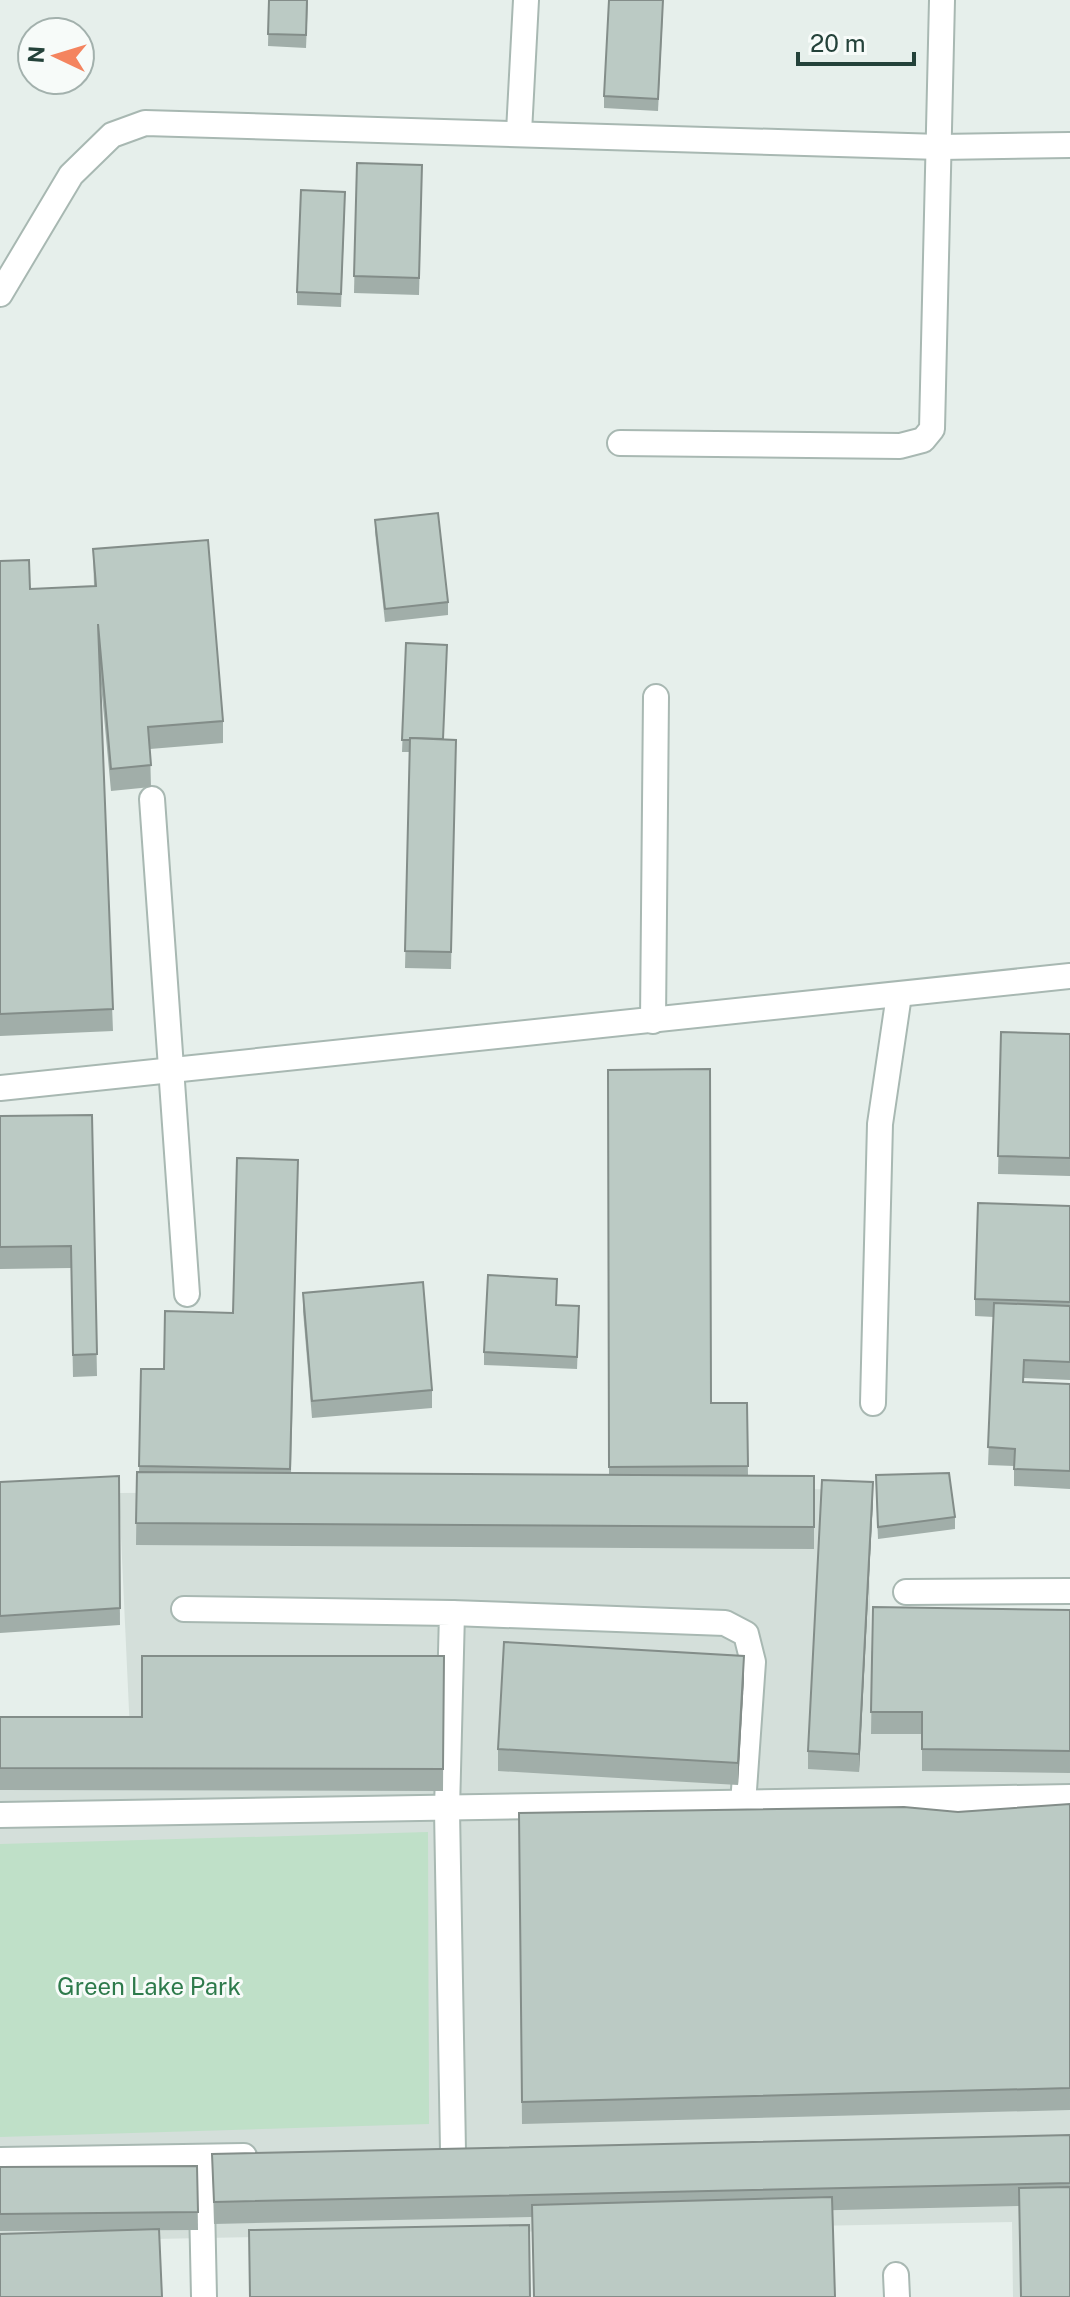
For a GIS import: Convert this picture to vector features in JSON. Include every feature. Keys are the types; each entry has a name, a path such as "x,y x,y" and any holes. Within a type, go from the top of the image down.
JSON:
{"street":[{"path":"519,132 526,0"},
{"path":"620,443 900,446 923,440 932,429 942,0"},
{"path":"0,294 71,175 112,135 145,123 940,147 1070,145"},
{"path":"653,1021 656,697"},
{"path":"152,799 187,1294"},
{"path":"0,1088 1070,976"},
{"path":"873,1403 880,1124 899,995"},
{"path":"906,1592 1070,1591"},
{"path":"184,1609 452,1613 725,1623 746,1634 753,1662 743,1804"},
{"path":"452,1613 447,1810 445,2151 484,2151"},
{"path":"0,1815 447,1810 1070,1797"},
{"path":"0,2160 264,2156"},
{"path":"201,2157 204,2297"}],"shaded area":[{"path":"868,1489 871,1651 1070,1649 1070,2297 1013,2297 1012,2222 0,2242 0,1737 130,1732 119,1493"}],"green space":[{"name":"Green Lake Park","path":"428,1832 429,2124 0,2137 0,1844"}],"building":[{"path":"269,0 307,0 306,35 268,34"},
{"path":"609,0 663,0 658,99 604,96"},
{"path":"357,163 422,165 419,278 354,276"},
{"path":"301,190 345,192 341,294 297,292"},
{"path":"438,513 448,602 385,609 375,520"},
{"path":"208,540 223,721 148,727 151,765 111,769 98,624 113,1009 0,1014 0,561 29,560 30,589 96,586 93,549"},
{"path":"406,643 447,645 443,739 402,740"},
{"path":"410,738 456,740 451,952 405,951"},
{"path":"1001,1032 1070,1034 1070,1158 998,1156"},
{"path":"710,1069 711,1403 747,1403 748,1466 609,1467 608,1070"},
{"path":"92,1115 97,1354 73,1355 71,1246 0,1247 0,1116"},
{"path":"237,1158 298,1160 290,1469 139,1466 141,1369 164,1369 165,1311 233,1313"},
{"path":"978,1203 1070,1206 1070,1302 975,1299"},
{"path":"488,1275 557,1279 556,1305 579,1306 577,1357 484,1352"},
{"path":"423,1282 432,1390 312,1401 303,1293"},
{"path":"994,1303 1070,1306 1070,1362 1024,1360 1023,1382 1070,1384 1070,1471 1014,1469 1015,1449 988,1447"},
{"path":"137,1472 814,1476 814,1527 136,1523"},
{"path":"949,1473 955,1517 878,1527 876,1475"},
{"path":"119,1476 120,1608 0,1616 0,1482"},
{"path":"822,1480 873,1482 859,1754 808,1751"},
{"path":"873,1607 1070,1610 1070,1751 922,1749 922,1712 871,1712"},
{"path":"504,1642 744,1656 738,1763 498,1749"},
{"path":"142,1656 444,1656 443,1769 0,1768 0,1717 142,1717"},
{"path":"1070,1804 1070,2088 522,2102 519,1813 904,1807 958,1812"},
{"path":"1070,2135 1070,2183 214,2202 212,2154"},
{"path":"197,2166 198,2212 0,2214 0,2167"},
{"path":"1070,2187 1070,2297 1021,2297 1019,2188"},
{"path":"832,2197 835,2297 534,2297 532,2205"},
{"path":"529,2225 530,2297 250,2297 249,2230"},
{"path":"159,2229 162,2297 0,2297 0,2234"}]}
